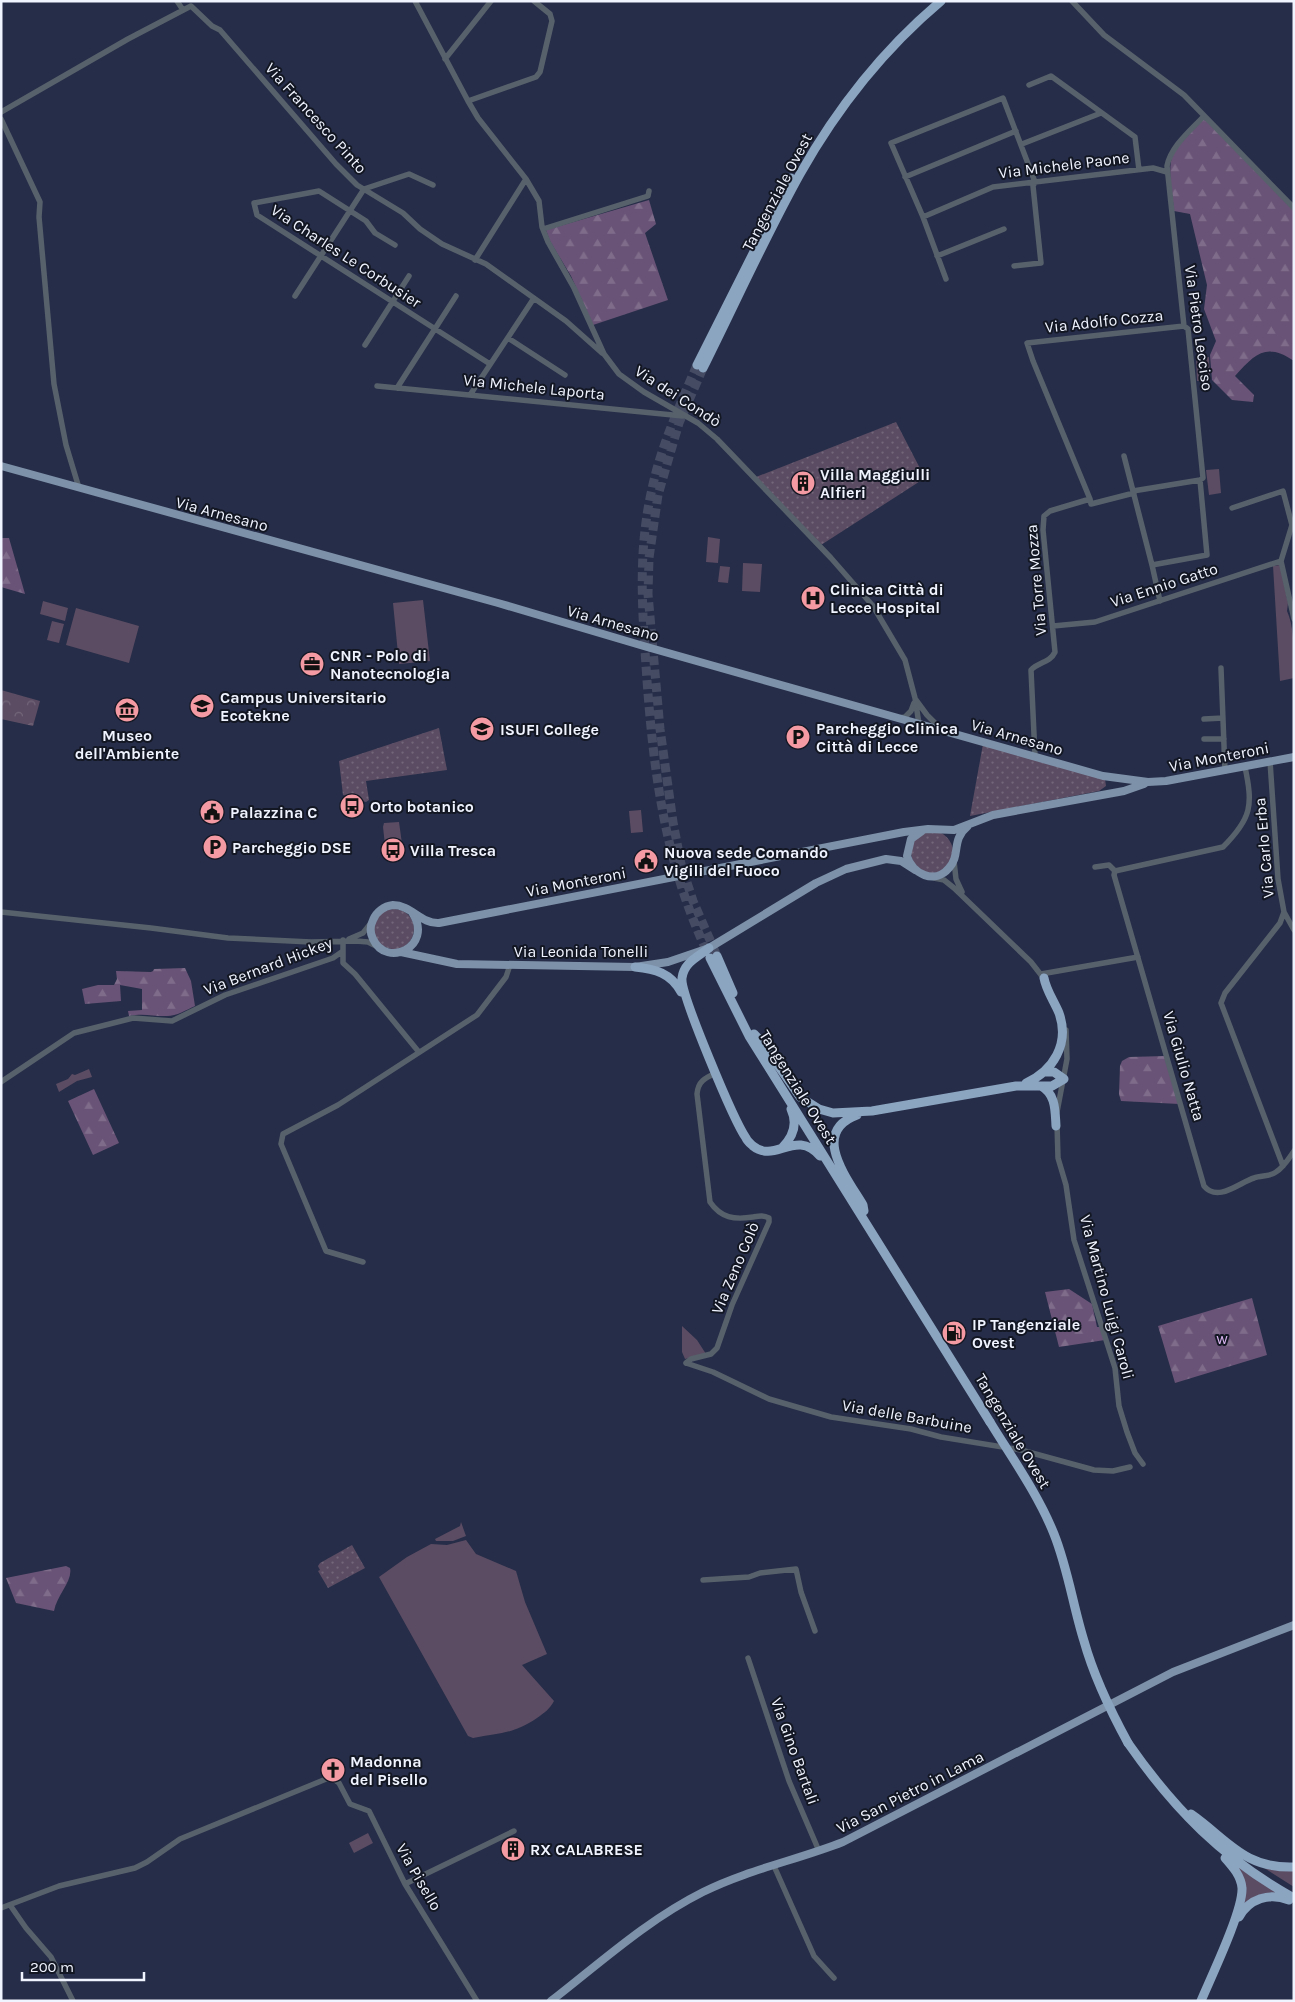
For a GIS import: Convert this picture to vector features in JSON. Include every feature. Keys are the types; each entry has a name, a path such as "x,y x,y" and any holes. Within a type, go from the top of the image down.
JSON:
{"highway":[{"name":"Tangenziale Ovest","path":"933,1 906,27 864,73 829,118 805,154 778,204 700,367 783,206 817,146 837,116 871,72 908,32 941,1"},
{"path":"709,948 685,967 682,983 686,998 716,1073 746,1139 755,1148 768,1152 803,1144 816,1151 852,1206 861,1210 863,1205 838,1163 834,1145 837,1131 842,1124 855,1116 872,1111 1016,1086 1052,1086 1064,1079 1054,1072 1045,1072"},
{"name":"Tangenziale Ovest","path":"861,1210 767,1066 736,1012 713,957 754,1034 861,1210 1038,1490 1056,1524 1070,1563 1089,1640 1099,1670 1131,1741 1160,1788 1194,1825 1246,1869 1294,1900"},
{"path":"635,967 653,969 669,976 686,998"},
{"path":"1016,1086 1037,1078 1045,1072 1056,1058 1062,1032 1060,1015 1042,976"},
{"path":"754,1034 761,1041 795,1093 806,1102 819,1109 833,1113 872,1111"},
{"path":"767,1066 767,1070 794,1116 792,1134 782,1148"},
{"path":"1036,1085 1044,1088 1053,1098 1056,1126"},
{"name":"Tangenziale Ovest","path":"1131,1741 1164,1784 1191,1814 1237,1856 1294,1892"},
{"path":"1191,1814 1221,1840 1245,1856 1266,1864 1294,1867"},
{"path":"1194,1825 1201,1835 1233,1868 1241,1884 1240,1902 1201,2001"},
{"path":"1226,1940 1244,1908 1251,1903 1269,1897 1294,1900"}],"main road":[{"name":"Via Arnesano","path":"1,466 498,603 1103,776"},
{"name":"Via Monteroni","path":"373,919 381,910 394,905 401,906 428,922 439,923 924,830 954,830 993,815 1117,792 1148,782 1294,757"},
{"name":"Via Monteroni","path":"1103,776 1121,780 1148,782"},
{"path":"1102,794 1108,786 1108,782 1103,776"},
{"name":"Via Monteroni","path":"1102,794 1121,780"},
{"path":"1117,792 1122,786 1121,780"},
{"path":"924,830 915,835 908,844 907,856 915,870 927,876 938,876 949,870 954,859 959,835 973,822"},
{"path":"941,830 950,837 956,850"},
{"name":"Via Leonida Tonelli","path":"401,952 457,964 635,967 668,962 709,948 808,888 835,874 886,859 901,861 915,870"},
{"path":"373,919 372,934 380,947 386,951 401,952 412,945 418,933 418,926 413,914"},
{"name":"Via San Pietro in Lama","path":"551,2001 670,1911 723,1882 819,1851 868,1830 1173,1672 1294,1625"}],"street":[{"path":"1,112 128,39 183,10 177,1"},
{"name":"Via dei Condò","path":"415,1 478,118 526,179 539,202 543,229 548,242 574,288 604,354 619,374 644,392 687,417 717,439 732,453 831,558 873,606 905,660 915,698 919,724"},
{"path":"445,59 490,1"},
{"path":"468,101 536,77 540,72 552,22 550,14 534,1"},
{"path":"1072,1 1104,34 1170,83 1245,155 1294,208"},
{"name":"Via Francesco Pinto","path":"183,10 191,6 212,26 220,30 336,164 357,184 403,213 420,229 442,244 486,264 566,321 604,354"},
{"path":"1029,85 1051,76 1134,137 1139,170"},
{"path":"946,279 923,217 891,143 1003,98 1035,182 1033,186 1041,263 1014,266"},
{"path":"1022,144 1101,113"},
{"path":"1168,159 1182,139 1204,116"},
{"path":"1,120 40,202 39,217 54,384 66,444 79,488"},
{"path":"905,177 1016,131"},
{"name":"Via Michele Paone","path":"923,217 993,187 1153,168 1168,159"},
{"name":"Via Pietro Lecciso","path":"1152,565 1207,556 1200,480 1203,478 1188,329 1184,326 1167,172 1168,159"},
{"name":"Via Michele Paone","path":"1153,168 1167,172"},
{"path":"295,296 364,189 409,174 433,185"},
{"path":"475,260 526,179"},
{"name":"Via Charles Le Corbusier","path":"395,245 375,233 366,221 319,191 254,202 257,215 490,364"},
{"path":"543,229 648,196 649,191"},
{"path":"937,256 1004,230"},
{"path":"365,345 409,276"},
{"path":"397,388 456,296"},
{"path":"470,395 534,298"},
{"name":"Via Adolfo Cozza","path":"1090,499 1032,361 1028,343 1184,326"},
{"path":"508,338 565,375"},
{"name":"Via Michele Laporta","path":"377,386 687,417"},
{"path":"1124,456 1160,601"},
{"path":"1090,499 1091,504 1134,492 1200,480"},
{"path":"1232,508 1284,491 1292,525 1282,561 1294,619"},
{"name":"Via Torre Mozza","path":"1035,756 1031,670 1054,654 1043,530 1044,516 1050,511 1090,499"},
{"name":"Via Ennio Gatto","path":"1052,626 1095,622 1282,561"},
{"path":"1221,668 1225,770"},
{"path":"897,718 905,717 911,711 915,698"},
{"name":"Via dei Condò","path":"915,698 926,715 945,731"},
{"path":"1204,719 1223,718"},
{"path":"1204,739 1224,739"},
{"name":"Via Carlo Erba","path":"1270,761 1278,880 1284,912 1294,930"},
{"path":"1095,867 1109,865 1114,871 1223,847 1243,821 1249,808 1251,796 1244,767"},
{"name":"Via Martino Luigi Caroli","path":"954,859 954,873 957,884 968,900"},
{"name":"Via Giulio Natta","path":"1114,871 1204,1186 1211,1191 1230,1190 1251,1179 1270,1175 1282,1166"},
{"name":"Via Martino Luigi Caroli","path":"927,876 950,884 968,900 1042,976 1054,994 1066,1029 1067,1053 1064,1079 1057,1110 1058,1158 1066,1185 1074,1240 1116,1368 1119,1406 1127,1432 1142,1464"},
{"path":"1,912 228,938 311,942 344,940 368,942 380,947"},
{"path":"1282,1166 1221,1003 1225,993 1280,923 1284,912"},
{"path":"344,940 363,933 373,919"},
{"name":"Via Bernard Hickey","path":"1,1082 74,1033 133,1018 172,1021 225,995 333,958 343,951 344,940"},
{"path":"343,951 343,963 355,974 418,1051"},
{"path":"1042,976 1138,957"},
{"path":"363,1262 326,1251 281,1144 281,1139 288,1130 338,1105 482,1011 506,977 510,965"},
{"name":"Via Zeno Colò","path":"686,1363 691,1359 711,1354 717,1348 732,1305 769,1222 769,1218 764,1216 741,1219 728,1218 716,1210 710,1202 697,1094 699,1083 716,1073"},
{"path":"1282,1166 1294,1151"},
{"name":"Via delle Barbuine","path":"686,1363 713,1372 769,1399 831,1417 912,1429 1021,1450 1094,1470 1113,1471 1130,1468"},
{"path":"703,1580 749,1577 760,1573 796,1569 801,1592 815,1631"},
{"name":"Via Gino Bartali","path":"748,1658 789,1781 819,1851"},
{"name":"Via Pisello","path":"10,1905 59,1886 135,1868 180,1839 331,1777 339,1783 350,1804 368,1811 405,1884 478,2001"},
{"path":"405,1884 514,1831"},
{"path":"774,1866 814,1956 834,1978"},
{"path":"1,1908 10,1905 51,1957 73,2001"}],"green space":[{"path":"1203,120 1208,121 1294,210 1294,361 1276,352 1268,352 1255,357 1242,368 1235,376 1254,395 1253,402 1232,400 1212,380 1210,355 1216,341 1204,309 1207,285 1190,214 1174,211 1170,173 1172,158 1180,144"},
{"path":"649,200 656,224 645,233 668,300 593,325 571,276 550,241 546,230"},
{"path":"1209,357 1210,381 1197,381 1196,358"},
{"path":"896,422 925,478 821,545 756,477"},
{"path":"1219,469 1221,493 1209,495 1206,470"},
{"path":"708,537 720,539 718,563 706,562"},
{"path":"1,538 9,538 25,594 1,587"},
{"path":"743,563 762,564 760,592 742,591"},
{"path":"1280,565 1288,603 1287,611 1293,634 1294,678 1280,681 1273,566"},
{"path":"720,566 730,567 728,583 718,582"},
{"path":"423,600 430,661 399,664 393,603"},
{"path":"43,601 68,608 65,621 40,614"},
{"path":"76,608 139,626 129,663 66,645"},
{"path":"52,621 64,624 59,643 47,640"},
{"path":"1,690 40,701 33,726 1,719"},
{"path":"439,728 447,770 366,781 369,800 366,802 343,795 339,761"},
{"path":"983,744 1105,779 1106,786 1099,791 970,816"},
{"path":"641,810 643,832 631,833 629,811"},
{"path":"399,822 403,851 398,855 385,845 383,827 384,823"},
{"path":"932,831 947,837 953,852 947,867 932,873 917,867 911,852 917,837"},
{"path":"398,909 405,912 411,918 414,929 413,937 405,946 398,949 390,949 383,946 375,937 374,925 377,918 386,910"},
{"path":"185,968 191,981 195,1006 177,1014 169,1016 129,1016 128,1011 142,1010 142,989 120,985 121,1001 85,1004 82,989 98,985 114,985 117,979 116,971 151,972 154,969"},
{"path":"1165,1056 1179,1104 1121,1101 1119,1094 1120,1066 1122,1061 1129,1057"},
{"path":"89,1069 92,1077 77,1081 59,1092 56,1084 68,1079 72,1074 75,1075"},
{"path":"94,1089 119,1143 93,1155 68,1101"},
{"path":"1069,1289 1092,1304 1097,1327 1100,1327 1105,1340 1059,1347 1045,1292"},
{"name":"w","path":"1252,1298 1267,1355 1175,1383 1158,1326"},
{"path":"682,1326 697,1340 706,1354 685,1359 682,1352"},
{"path":"461,1522 466,1536 453,1541 436,1541 435,1539 460,1526"},
{"path":"466,1540 476,1554 516,1571 525,1602 547,1654 522,1665 554,1701 544,1713 521,1727 506,1732 473,1738 468,1736 379,1577 407,1557 431,1544 447,1545"},
{"path":"352,1545 365,1568 328,1588 318,1571 320,1570 318,1566 320,1563"},
{"path":"66,1566 70,1568 69,1578 54,1611 16,1603 6,1578"},
{"path":"368,1833 373,1843 354,1853 349,1843"},
{"path":"1233,1862 1282,1894 1260,1894 1242,1906"},
{"path":"1258,1864 1294,1870 1294,1887"}],"tunnel":[{"path":"697,365 666,441 652,489 645,534 642,599 652,742 663,814 681,886 709,956"},
{"path":"703,368 679,423 658,495 649,558 648,594 660,729 681,864 693,901 717,956"}],"place":[{"name":"Villa Maggiulli Alfieri","path":"803,483"},
{"name":"Clinica Città di Lecce Hospital","path":"813,598"},
{"name":"CNR - Polo di Nanotecnologia","path":"312,664"},
{"name":"Campus Universitario Ecotekne","path":"202,706"},
{"name":"Museo dell'Ambiente","path":"127,710"},
{"name":"ISUFI College","path":"482,729"},
{"name":"Parcheggio Clinica Città di Lecce","path":"798,737"},
{"name":"Orto botanico","path":"352,806"},
{"name":"Palazzina C","path":"212,812"},
{"name":"Parcheggio DSE","path":"215,847"},
{"name":"Villa Tresca","path":"393,850"},
{"name":"Nuova sede Comando Vigili del Fuoco","path":"646,861"},
{"name":"IP Tangenziale Ovest","path":"954,1333"},
{"name":"Madonna del Pisello","path":"333,1770"},
{"name":"RX CALABRESE","path":"513,1849"}]}
